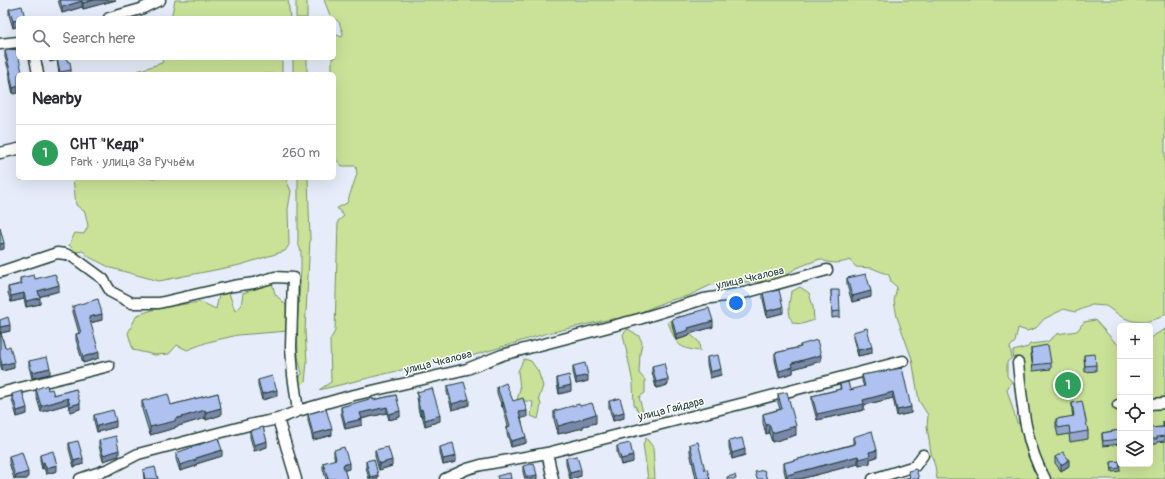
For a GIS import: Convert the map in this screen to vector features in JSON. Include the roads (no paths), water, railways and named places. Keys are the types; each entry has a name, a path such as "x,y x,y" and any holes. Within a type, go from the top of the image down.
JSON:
{"street":[{"path":"116,16 142,9 160,0"},
{"path":"0,44 16,42"},
{"path":"35,60 38,72"},
{"path":"0,153 16,149"},
{"path":"0,272 57,253 65,254 103,279 111,292 132,302 159,302 254,283 275,277 292,278 291,347 298,410"},
{"name":"улица Чкалова","path":"80,479 109,469 138,454 249,425 278,419 298,410 350,396 467,369 502,355 639,319 704,299 744,294 827,270"},
{"name":"улица Гайдара","path":"445,479 466,469 481,465 547,453 903,361"},
{"path":"1018,363 1022,411 1027,430 1045,479"},
{"path":"0,393 109,366"},
{"path":"1153,404 1165,403"},
{"path":"278,419 296,479"},
{"path":"547,453 553,479"},
{"path":"873,479 915,466 923,455"}],"place":[{"name":"СНТ \"Кедр\"","path":"1068,385"}]}
